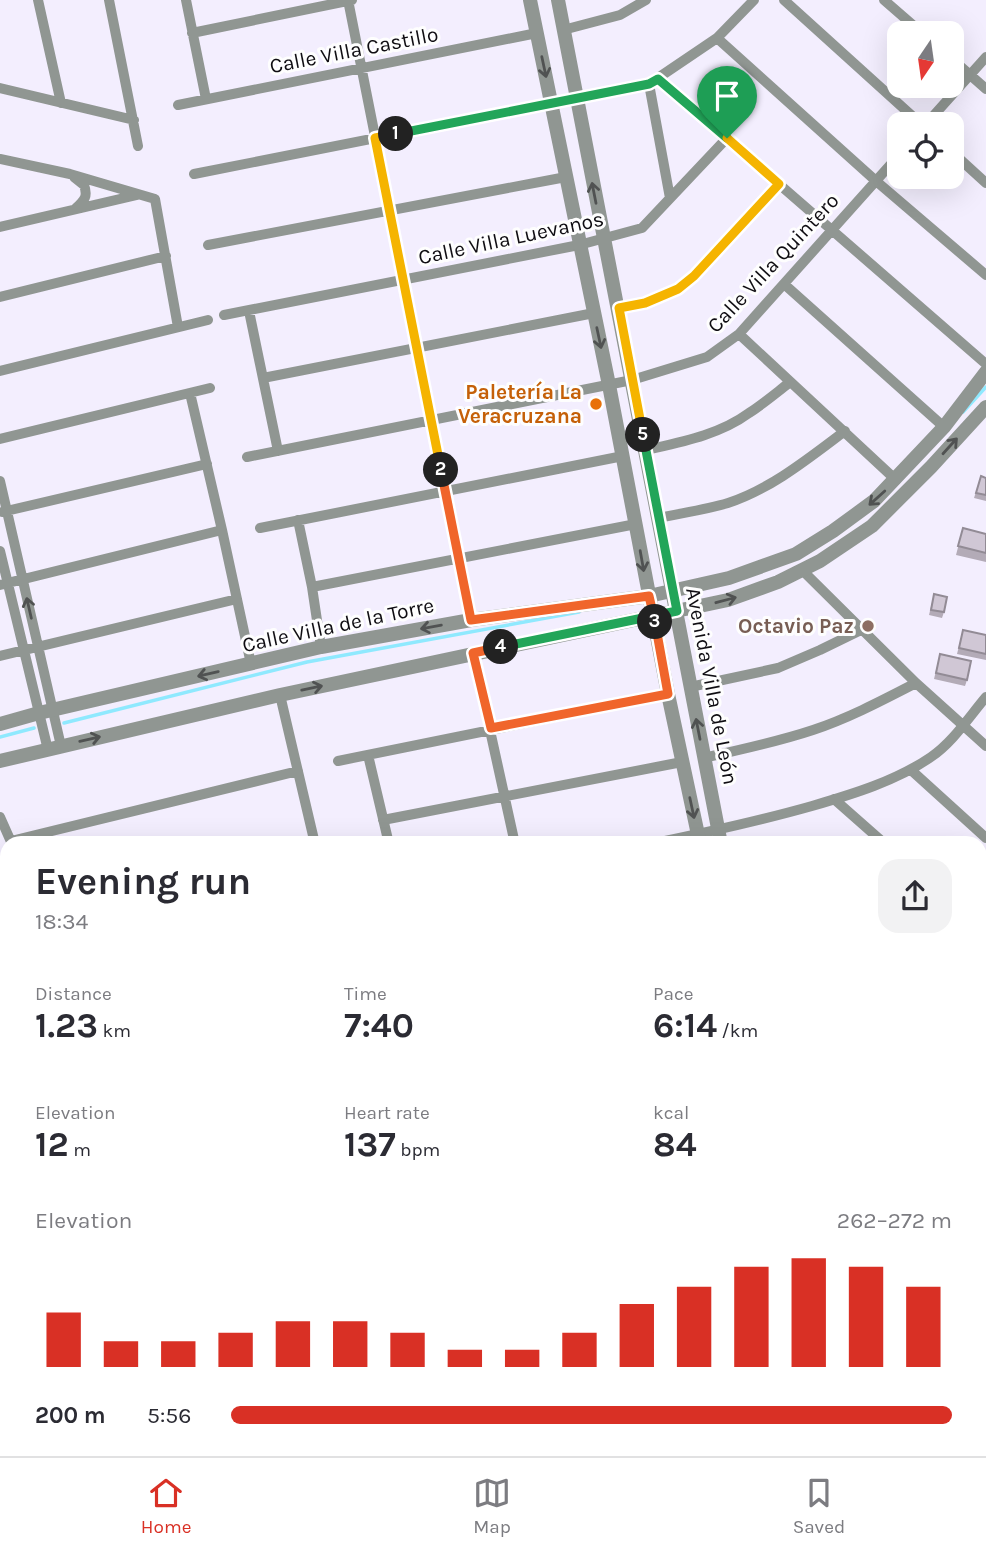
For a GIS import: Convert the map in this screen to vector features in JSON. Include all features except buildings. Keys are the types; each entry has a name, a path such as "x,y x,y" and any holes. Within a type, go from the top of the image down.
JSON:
{"street":[{"path":"38,0 61,103"},
{"path":"109,0 138,146"},
{"path":"186,0 206,99"},
{"path":"192,33 349,0 471,620"},
{"name":"Avenida Villa de León","path":"530,0 698,836"},
{"name":"Avenida Villa de León","path":"558,0 720,836"},
{"path":"563,30 620,15 646,0"},
{"path":"194,174 653,82 717,38 754,0"},
{"path":"785,0 911,112"},
{"path":"884,0 908,21"},
{"name":"Calle Villa Castillo","path":"178,105 537,33"},
{"path":"717,38 876,181 986,275"},
{"path":"935,112 986,57"},
{"path":"964,70 986,89"},
{"path":"653,82 727,138 831,232 986,364"},
{"path":"653,82 670,198"},
{"path":"0,88 134,120"},
{"name":"Calle Villa Luevanos","path":"224,315 579,245 642,228 727,138"},
{"path":"0,159 70,174 155,199 178,327"},
{"path":"964,163 986,183"},
{"name":"Calle Villa Quintero","path":"247,457 632,380 707,357 739,334 887,169"},
{"path":"70,174 80,181 86,190 85,199 74,209"},
{"path":"208,244 566,177"},
{"path":"619,308 645,303 678,289 694,276 779,184"},
{"path":"0,227 138,195"},
{"path":"0,297 166,256"},
{"path":"784,285 944,427"},
{"path":"249,311 278,451"},
{"path":"263,378 594,313"},
{"path":"0,371 208,320"},
{"path":"739,334 896,480"},
{"name":"Calle Villa de la Torre","path":"0,724 321,647 471,620 649,596 729,578 796,554 874,501 944,427 986,372"},
{"path":"646,450 695,439 721,429 748,415 789,383"},
{"path":"0,439 210,388"},
{"path":"190,393 251,664"},
{"path":"0,761 280,695 728,600 778,582 820,561 872,526 986,407"},
{"path":"657,518 727,503 749,494 791,471 845,432"},
{"path":"260,527 623,456"},
{"path":"3,512 207,464"},
{"path":"0,481 3,512 38,647 45,712"},
{"path":"298,520 313,587 321,647"},
{"path":"313,587 636,524"},
{"path":"4,584 222,530"},
{"path":"0,551 4,584 54,748"},
{"path":"802,570 916,683 986,746"},
{"path":"0,656 237,599"},
{"path":"690,687 778,667 861,630"},
{"path":"473,653 513,836"},
{"path":"703,758 816,729 916,683"},
{"path":"338,761 668,694"},
{"path":"280,695 314,836"},
{"path":"720,836 834,799 911,770 933,755 986,697"},
{"path":"368,755 387,836"},
{"path":"383,820 682,762"},
{"path":"911,770 984,836"},
{"path":"36,836 298,771"},
{"path":"834,799 876,836"},
{"path":"0,817 9,836"}],"waterway":[{"path":"963,412 986,387"},
{"path":"64,723 307,662 579,612"},
{"path":"0,737 34,728"}],"place":[{"name":"Paletería La Veracruzana","path":"596,404"},
{"name":"Octavio Paz","path":"868,626"}],"route":[{"path":"727,138 658,79 649,84 375,138 471,620 649,596 653,615 668,694 491,728 473,653 653,615 677,611 657,518 619,308 645,303 678,289 694,276 779,184 727,138"}]}
